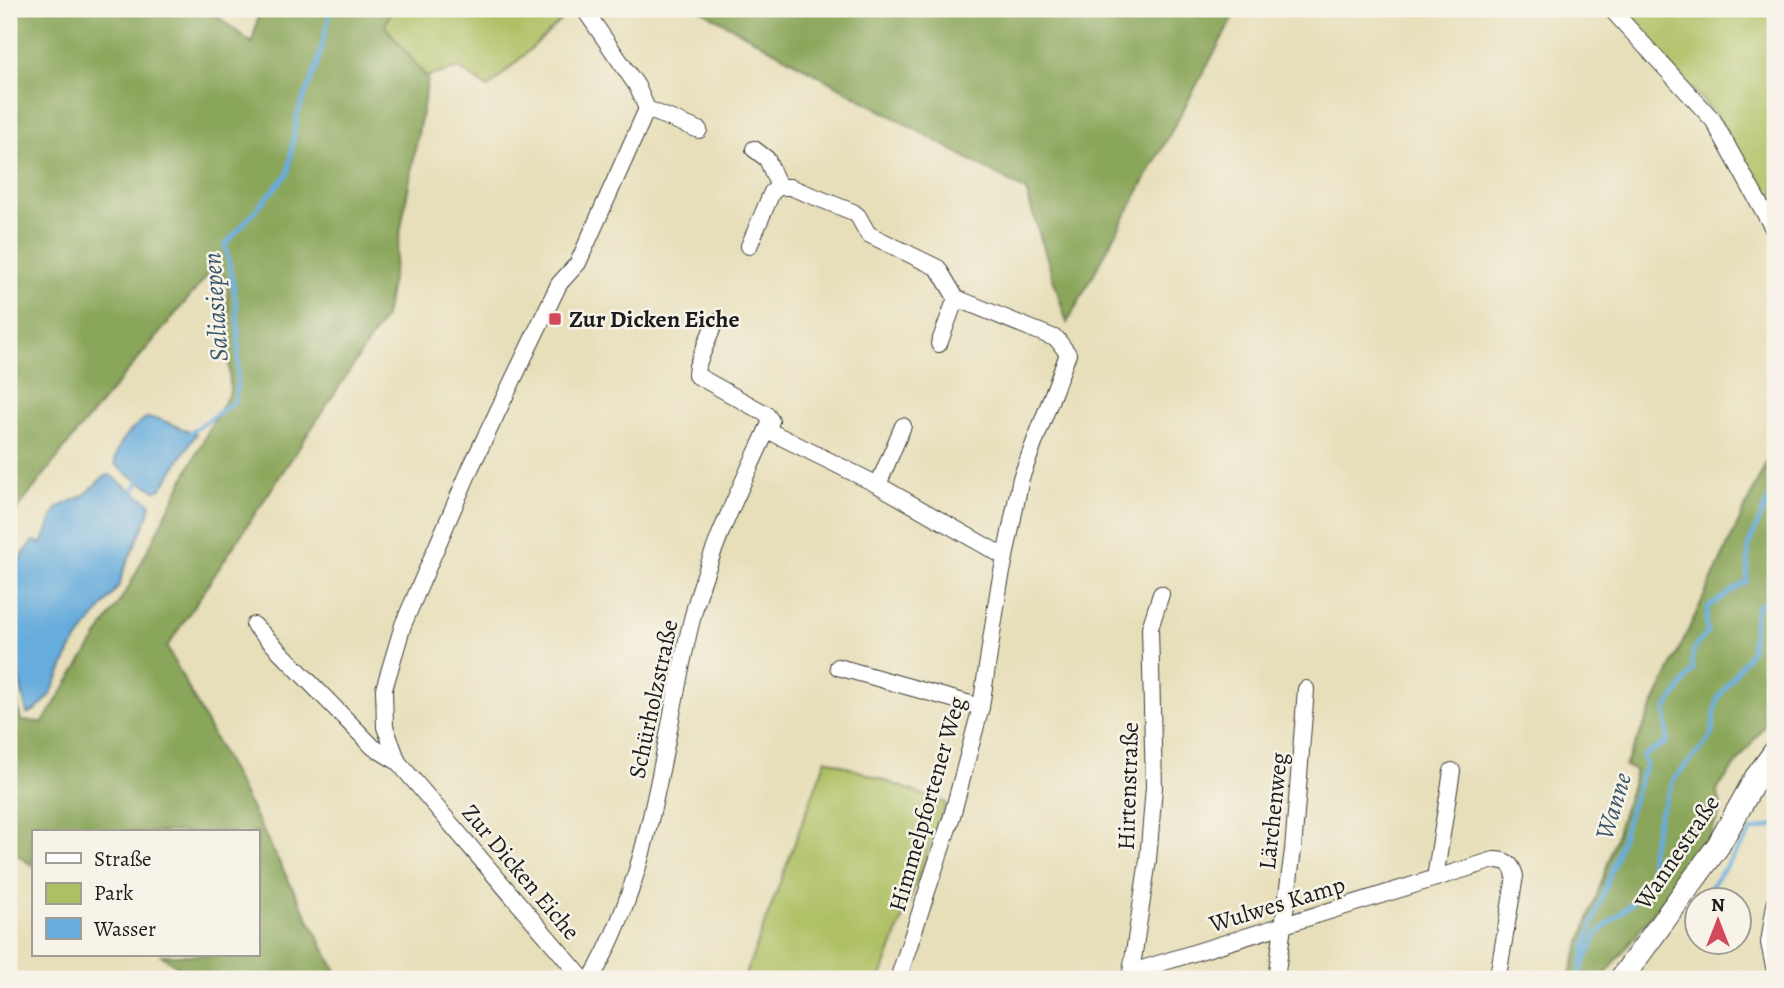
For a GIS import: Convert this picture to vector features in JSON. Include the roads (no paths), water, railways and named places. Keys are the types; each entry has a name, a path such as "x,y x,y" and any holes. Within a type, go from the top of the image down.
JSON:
{"street":[{"path":"584,9 637,86 647,110 699,130"},
{"path":"1611,9 1713,120 1775,232"},
{"name":"Zur Dicken Eiche","path":"398,762 385,727 384,689 403,625 471,467 559,284 578,263 647,110"},
{"path":"754,149 767,159 779,187"},
{"path":"749,246 772,192 779,187 790,187 856,213 868,234 938,268 956,298 939,344"},
{"name":"Himmelpfortener Weg","path":"898,979 953,816 981,707 1005,557 1021,478 1068,354 1058,340 956,298"},
{"path":"715,323 696,366 696,375 766,414 771,421 767,430 858,474 1005,557"},
{"path":"878,485 903,426"},
{"name":"Schürholzstraße","path":"591,979 608,949 635,883 653,813 692,620 708,565 717,538 767,430"},
{"name":"Hirtenstraße","path":"1131,976 1148,860 1154,787 1150,628 1161,594"},
{"name":"Zur Dicken Eiche","path":"254,625 373,747 398,762 583,979"},
{"path":"838,667 981,707"},
{"name":"Lärchenweg","path":"1276,979 1293,850 1306,689"},
{"name":"Wannestraße","path":"1621,979 1718,846 1756,778 1773,760"},
{"path":"1435,878 1452,771"},
{"name":"Wulwes Kamp","path":"1131,976 1494,860 1507,861 1513,868 1515,882 1499,970"},
{"path":"1774,964 1769,933 1775,904"}],"water":[{"path":"146,418 159,419 196,434 161,489 156,491 115,464 117,451 124,438"},
{"path":"110,475 151,504 149,514 120,584 70,651 51,693 36,709 27,714 15,660 10,620 9,601 15,567 34,540 41,544 58,508 85,494 100,479"}],"waterway":[{"name":"Saliasiepen","path":"188,435 235,401 238,323 225,245 288,173 297,115 317,66 331,9"},
{"name":"Saliasiepen","path":"131,494 142,477"},
{"name":"Wanne","path":"1579,979 1589,935 1646,765 1643,756 1667,742 1666,709 1693,670 1694,649 1708,633 1708,607 1747,581 1749,544 1775,484"},
{"path":"1582,968 1597,934 1634,901 1651,880 1651,850 1659,816 1674,779 1711,737 1717,700 1751,651 1756,608 1768,599 1769,580 1775,566"},
{"path":"1711,886 1752,831 1775,825"}],"place":[{"name":"Zur Dicken Eiche","path":"555,319"}]}
